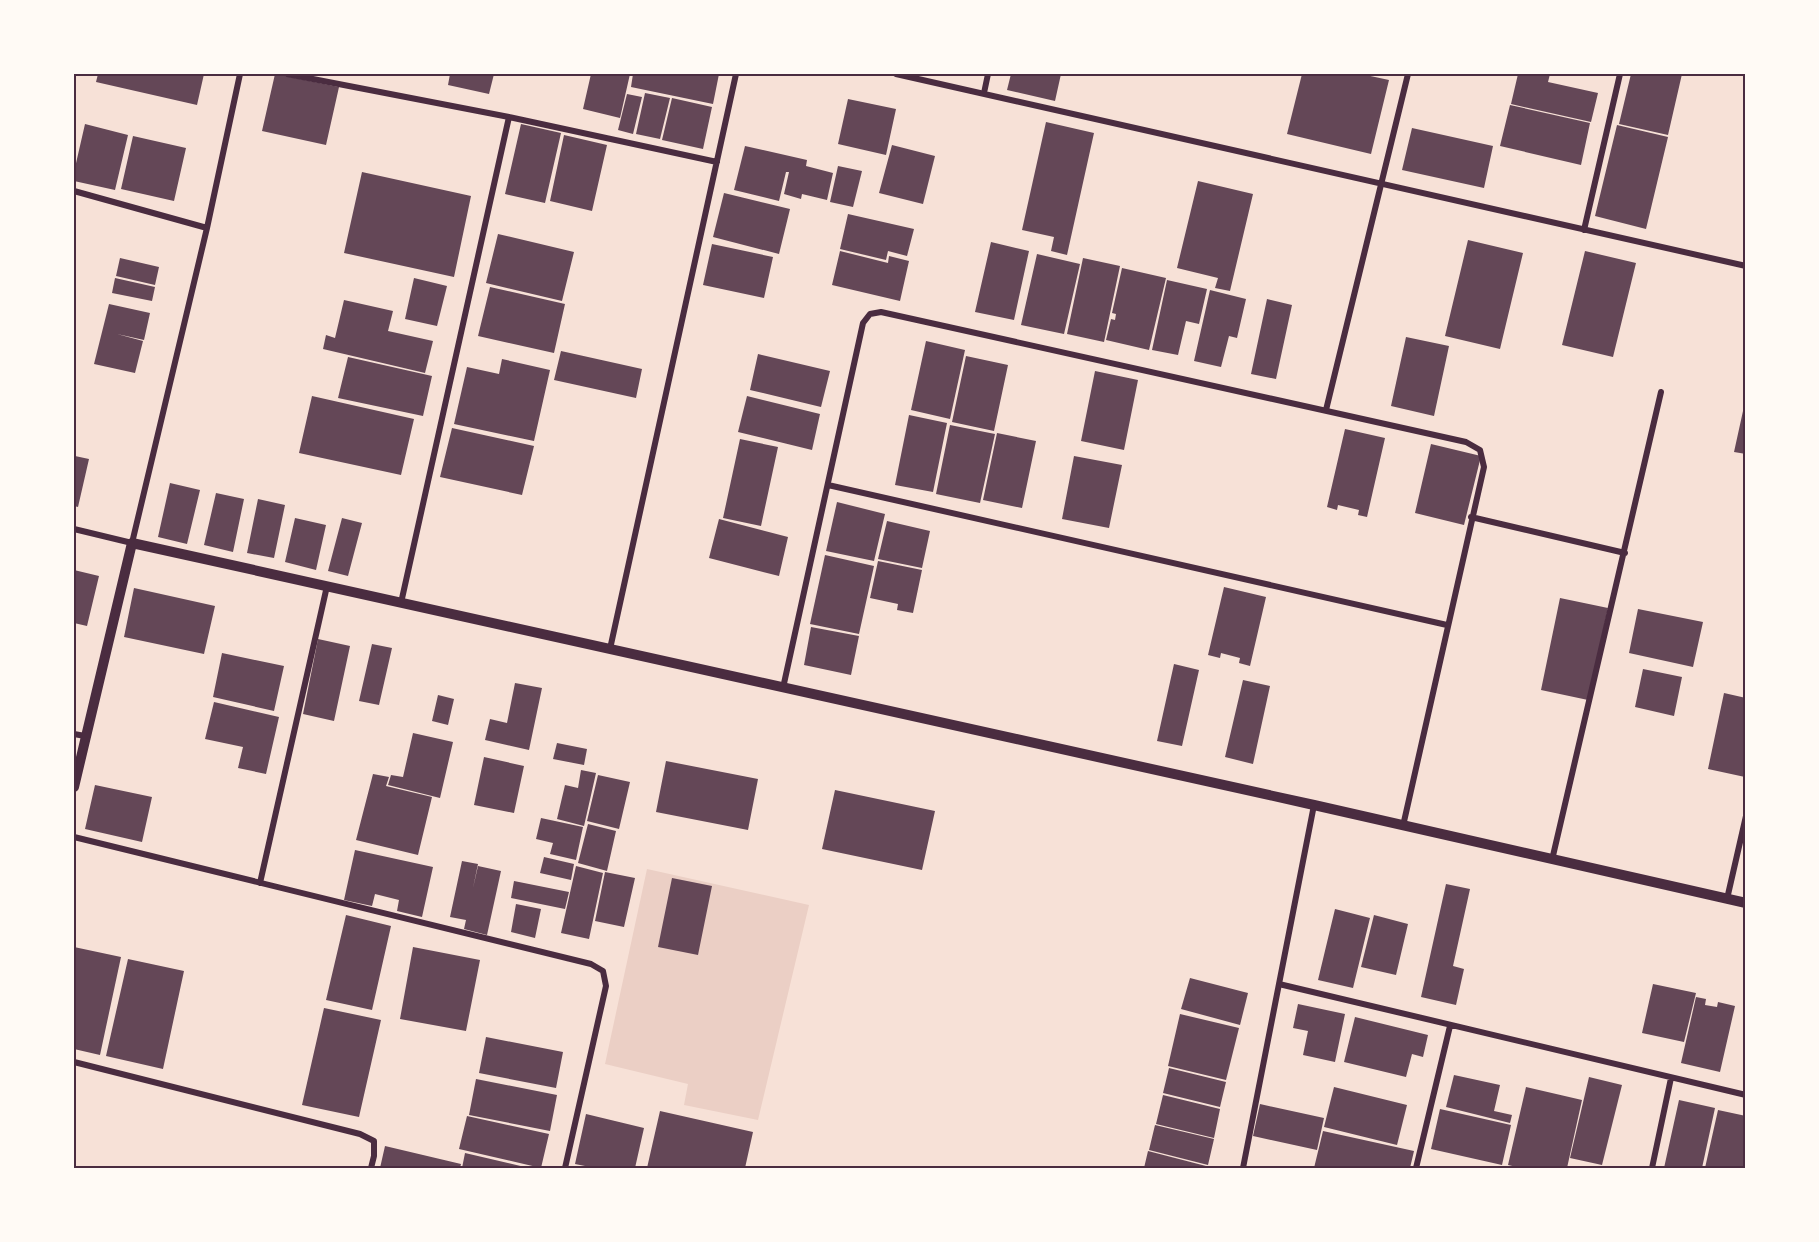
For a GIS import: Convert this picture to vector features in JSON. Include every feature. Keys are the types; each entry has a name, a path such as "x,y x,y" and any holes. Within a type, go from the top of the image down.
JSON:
{"street":[{"path":"74,787 79,735 132,543 207,228 240,74"},
{"path":"287,74 509,117 717,162"},
{"path":"610,650 736,74"},
{"path":"896,74 1746,266"},
{"path":"984,93 988,74"},
{"path":"1326,410 1408,74"},
{"path":"1584,230 1620,74"},
{"path":"401,603 509,117"},
{"path":"74,191 207,228"},
{"path":"783,688 863,323 870,314 881,312 1326,410 1466,442 1480,450 1484,467 1403,827"},
{"path":"1552,860 1661,392"},
{"path":"828,485 1447,625"},
{"path":"1471,517 1625,553"},
{"path":"74,529 1746,903"},
{"path":"260,883 327,586"},
{"path":"1243,1168 1314,805"},
{"path":"1727,899 1746,816"},
{"path":"74,837 591,964 603,971 606,986 565,1168"},
{"path":"1279,984 1746,1095"},
{"path":"1416,1168 1450,1026"},
{"path":"74,1062 360,1134 374,1141 371,1168"},
{"path":"1652,1168 1671,1078"}],"shaded area":[{"path":"647,869 809,905 758,1120 684,1105 688,1084 605,1064"}],"building":[{"path":"98,74 204,74 197,105 96,82"},
{"path":"275,74 339,87 326,145 262,131"},
{"path":"450,74 494,74 489,94 448,85"},
{"path":"591,74 630,74 620,118 583,109"},
{"path":"633,74 719,74 713,104 631,87"},
{"path":"1011,74 1061,74 1055,101 1007,90"},
{"path":"1302,74 1361,74 1389,80 1371,154 1287,134"},
{"path":"1518,74 1550,74 1548,82 1598,93 1591,122 1511,104"},
{"path":"1631,74 1682,74 1668,135 1619,124"},
{"path":"645,93 670,98 660,139 636,134"},
{"path":"627,94 642,97 633,134 618,130"},
{"path":"672,98 712,107 703,149 662,140"},
{"path":"848,99 896,109 886,155 838,144"},
{"path":"1510,105 1590,123 1581,165 1500,146"},
{"path":"1046,122 1094,133 1067,255 1051,251 1054,237 1022,230"},
{"path":"85,124 128,135 115,190 74,181"},
{"path":"521,124 561,133 545,203 505,194"},
{"path":"1617,125 1668,137 1646,229 1595,216"},
{"path":"1412,128 1493,146 1484,188 1402,170"},
{"path":"564,135 607,145 592,211 550,201"},
{"path":"133,136 186,148 174,201 121,189"},
{"path":"892,145 935,156 923,204 879,193"},
{"path":"745,146 807,160 806,166 833,173 827,200 802,194 801,199 784,194 789,172 786,172 779,201 734,190"},
{"path":"838,166 862,171 853,207 830,202"},
{"path":"362,172 471,196 454,277 344,253"},
{"path":"1198,181 1253,194 1230,291 1215,288 1218,278 1177,268"},
{"path":"724,193 790,209 779,254 713,237"},
{"path":"848,214 914,229 907,256 888,251 886,260 840,249"},
{"path":"498,234 574,252 562,301 486,283"},
{"path":"1468,240 1523,253 1500,349 1445,336"},
{"path":"991,242 1029,251 1014,320 975,312"},
{"path":"712,244 773,257 764,298 703,285"},
{"path":"840,251 888,263 889,256 909,261 900,301 832,285"},
{"path":"1585,251 1636,263 1613,357 1562,345"},
{"path":"1037,254 1080,264 1064,334 1021,325"},
{"path":"120,258 159,267 155,285 116,276"},
{"path":"1083,258 1120,266 1104,342 1067,334"},
{"path":"1122,268 1166,278 1149,350 1106,340 1111,319 1115,320 1116,314 1112,313"},
{"path":"115,278 155,287 152,301 112,293"},
{"path":"414,278 447,286 437,326 405,319"},
{"path":"1167,280 1207,289 1199,324 1186,321 1178,355 1152,350"},
{"path":"490,287 565,304 554,353 478,336"},
{"path":"1210,290 1246,299 1237,338 1229,336 1221,367 1194,361"},
{"path":"1267,299 1292,305 1276,379 1251,374"},
{"path":"344,300 393,311 388,331 433,341 425,373 323,349 326,335 335,338"},
{"path":"109,304 150,313 144,340 117,334 143,341 135,373 94,364"},
{"path":"1406,337 1449,346 1434,416 1391,406"},
{"path":"926,341 965,350 950,419 911,410"},
{"path":"561,351 642,369 636,398 554,380"},
{"path":"758,354 830,371 821,407 750,390"},
{"path":"966,356 1008,365 994,431 952,422"},
{"path":"348,357 432,376 423,416 338,398"},
{"path":"502,359 550,370 534,441 454,424 467,367 499,374"},
{"path":"1095,371 1138,380 1124,450 1081,441"},
{"path":"312,396 414,419 401,475 299,453"},
{"path":"747,396 820,414 812,450 738,432"},
{"path":"1743,411 1746,412 1746,454 1734,452"},
{"path":"909,415 947,423 933,492 895,485"},
{"path":"950,425 995,434 980,503 936,494"},
{"path":"452,428 534,446 522,495 440,477"},
{"path":"1345,429 1385,438 1367,517 1358,515 1359,510 1338,505 1337,510 1327,507"},
{"path":"997,433 1036,441 1022,508 983,500"},
{"path":"740,439 778,447 761,526 723,518"},
{"path":"1431,444 1481,456 1464,525 1415,513"},
{"path":"75,456 89,459 78,507 74,506"},
{"path":"1074,456 1122,465 1109,528 1062,519"},
{"path":"170,483 200,490 187,544 158,537"},
{"path":"216,493 244,499 233,552 204,545"},
{"path":"258,499 285,505 274,558 247,553"},
{"path":"837,502 885,514 874,561 826,551"},
{"path":"295,518 326,525 316,570 285,562"},
{"path":"342,518 362,523 348,576 328,571"},
{"path":"719,519 788,537 779,576 709,558"},
{"path":"887,521 930,531 922,568 878,559"},
{"path":"825,555 874,566 859,634 810,624"},
{"path":"878,561 922,570 913,613 897,610 898,604 870,598"},
{"path":"74,570 99,576 87,626 74,623"},
{"path":"1224,587 1266,597 1250,666 1239,663 1240,658 1221,653 1220,658 1208,655"},
{"path":"134,588 215,606 204,654 124,637"},
{"path":"1560,598 1608,608 1588,700 1541,690"},
{"path":"1638,609 1703,622 1693,667 1629,653"},
{"path":"811,627 859,636 851,675 804,665"},
{"path":"318,639 350,646 334,721 303,714"},
{"path":"372,644 392,648 379,705 359,701"},
{"path":"222,653 284,666 274,711 213,697"},
{"path":"1174,664 1199,670 1182,746 1157,741"},
{"path":"1643,669 1682,677 1674,716 1635,707"},
{"path":"1243,680 1270,686 1253,764 1225,757"},
{"path":"515,683 542,688 529,750 485,740 490,719 507,723"},
{"path":"1724,693 1746,698 1745,777 1708,769"},
{"path":"438,695 454,699 448,725 432,721"},
{"path":"214,702 279,717 266,774 238,768 243,747 205,739"},
{"path":"413,733 453,742 440,798 388,785 391,775 403,777"},
{"path":"557,743 587,749 584,765 553,759"},
{"path":"484,757 524,766 514,813 474,805"},
{"path":"666,761 758,779 748,830 656,812"},
{"path":"581,770 596,773 584,826 557,819 565,785 578,788"},
{"path":"373,774 389,777 386,786 432,797 418,855 356,840"},
{"path":"598,775 630,782 619,829 587,821"},
{"path":"95,785 152,797 142,842 85,829"},
{"path":"835,790 935,811 922,870 822,849"},
{"path":"541,818 583,827 576,860 550,854 553,843 536,839"},
{"path":"588,824 616,831 607,871 578,863"},
{"path":"355,850 433,867 422,917 397,911 399,900 375,894 372,906 344,900"},
{"path":"544,857 574,864 571,880 540,873"},
{"path":"462,861 478,864 473,888 478,866 501,871 487,935 464,929 466,920 450,917"},
{"path":"576,866 603,873 589,939 561,933"},
{"path":"605,872 635,878 624,927 595,921"},
{"path":"672,878 712,886 698,955 658,947"},
{"path":"514,881 569,892 565,909 511,898"},
{"path":"1446,884 1470,889 1453,966 1464,969 1456,1005 1421,997"},
{"path":"516,904 541,909 535,938 511,932"},
{"path":"1335,909 1370,918 1353,988 1318,980"},
{"path":"346,915 391,926 372,1010 326,1000"},
{"path":"1374,915 1408,924 1396,975 1361,967"},
{"path":"74,947 121,957 100,1055 74,1049"},
{"path":"413,947 480,960 466,1031 400,1019"},
{"path":"128,959 184,971 163,1069 106,1056"},
{"path":"1190,978 1248,993 1240,1025 1181,1009"},
{"path":"1653,984 1696,993 1684,1042 1642,1033"},
{"path":"1696,997 1706,999 1705,1005 1717,1007 1718,1002 1735,1006 1720,1072 1681,1063"},
{"path":"1298,1004 1345,1014 1335,1062 1303,1055 1308,1031 1293,1028"},
{"path":"324,1008 381,1020 359,1117 302,1105"},
{"path":"1180,1014 1239,1028 1226,1080 1168,1066"},
{"path":"1355,1017 1428,1035 1423,1057 1412,1054 1406,1077 1344,1062"},
{"path":"486,1037 563,1052 556,1088 479,1073"},
{"path":"1169,1068 1226,1082 1220,1107 1163,1093"},
{"path":"1454,1075 1500,1085 1494,1111 1512,1115 1510,1123 1446,1107"},
{"path":"1589,1077 1622,1085 1602,1165 1570,1158"},
{"path":"476,1079 557,1095 550,1131 469,1115"},
{"path":"1334,1087 1407,1105 1397,1145 1324,1127"},
{"path":"1526,1087 1582,1100 1567,1168 1521,1168 1508,1165"},
{"path":"1163,1095 1220,1109 1214,1138 1156,1124"},
{"path":"1679,1100 1715,1108 1702,1168 1664,1168"},
{"path":"1260,1104 1324,1118 1317,1150 1253,1136"},
{"path":"1440,1109 1511,1125 1502,1165 1431,1149"},
{"path":"1718,1110 1746,1116 1746,1168 1705,1168"},
{"path":"660,1111 753,1132 745,1168 647,1168"},
{"path":"586,1114 644,1128 635,1168 595,1168 575,1164"},
{"path":"467,1116 549,1134 541,1168 459,1149"},
{"path":"1155,1125 1214,1139 1208,1165 1149,1150"},
{"path":"1323,1131 1414,1151 1410,1168 1314,1168"},
{"path":"385,1146 461,1164 460,1168 380,1168"},
{"path":"1148,1151 1206,1166 1205,1168 1144,1168"},
{"path":"465,1153 529,1168 462,1168"}]}
